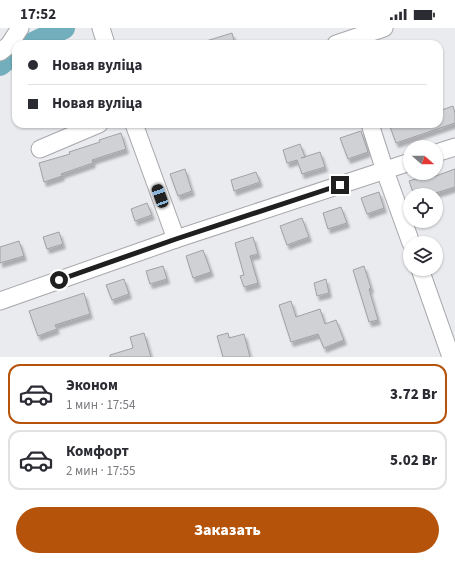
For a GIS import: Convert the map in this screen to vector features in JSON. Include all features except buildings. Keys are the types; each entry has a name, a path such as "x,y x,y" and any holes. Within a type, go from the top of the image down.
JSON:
{"street":[{"path":"100,28 104,40"},
{"path":"341,39 384,28"},
{"path":"14,40 23,30"},
{"path":"0,52 12,42"},
{"path":"40,149 90,128"},
{"path":"135,128 176,239"},
{"path":"371,128 408,236"},
{"path":"443,151 455,147"},
{"path":"0,301 176,239 403,165"},
{"path":"422,276 451,357"}],"waterway":[{"path":"39,40 64,28"},
{"path":"0,65 12,55"}],"route":[{"path":"59,280 176,239 340,185"}]}
